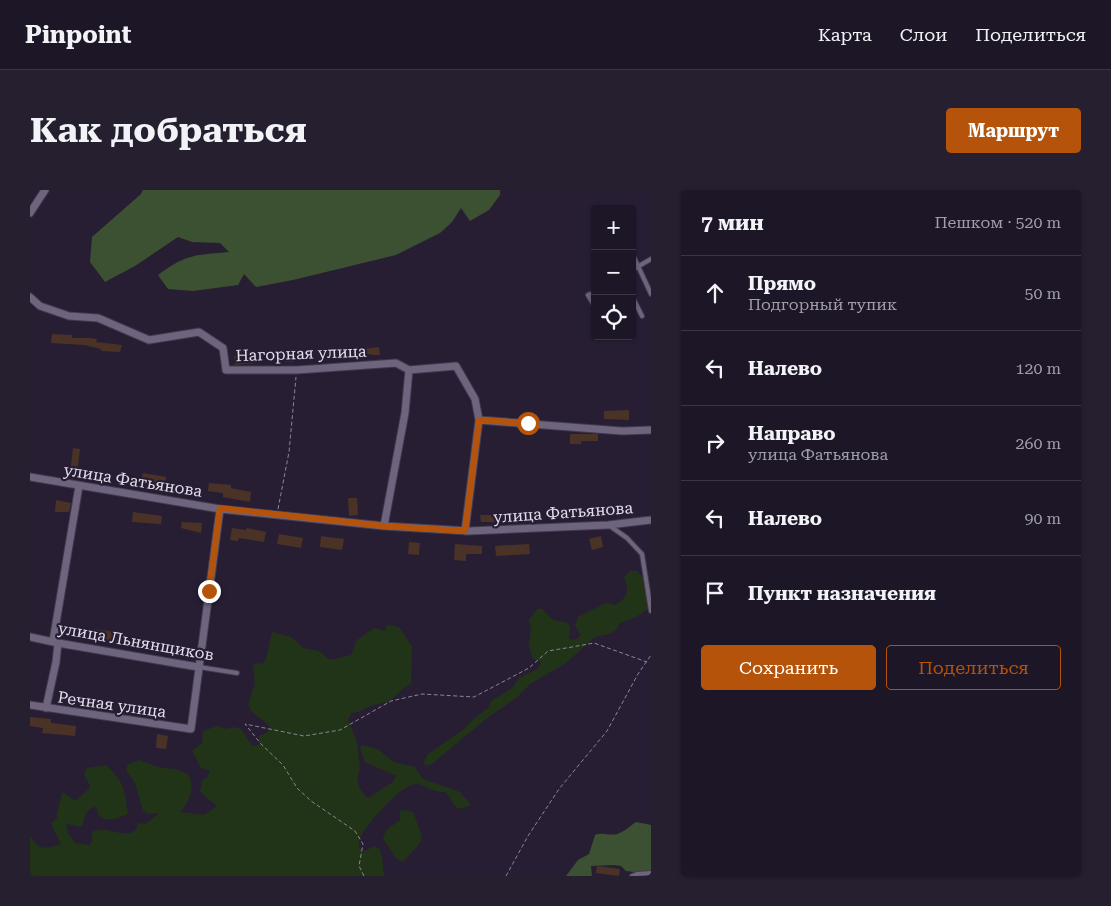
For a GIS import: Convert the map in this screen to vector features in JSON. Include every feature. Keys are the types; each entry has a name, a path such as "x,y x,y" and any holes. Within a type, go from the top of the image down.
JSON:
{"street":[{"path":"30,213 45,190"},
{"name":"Нагорная улица","path":"30,297 40,306 68,316 98,318 149,340 199,332 223,348 226,370 297,370 396,363 409,370 456,366 474,399 479,420"},
{"path":"384,526 405,414 409,370"},
{"path":"465,531 479,420 622,431 651,430"},
{"name":"улица Фатьянова","path":"30,477 220,508 384,526 465,531 608,525 651,520"},
{"path":"46,708 56,662 56,642 79,486"},
{"path":"198,667 220,508"},
{"name":"улица Льнянщиков","path":"30,636 198,667"},
{"name":"Речная улица","path":"30,705 191,729 198,667"}],"lane":[{"path":"636,268 651,259"},
{"path":"636,260 651,294"},
{"path":"636,304 642,316"},
{"path":"608,525 627,538 642,554 651,611"},
{"name":"улица Льнянщиков","path":"198,667 237,673"},
{"path":"632,876 651,874"}],"path":[{"path":"277,515 289,452 297,370"},
{"path":"364,876 360,866 363,844 355,831 311,801 297,788 283,765 261,744 245,724 304,736 340,730 391,701 422,694 474,698 529,668 548,651 594,643 646,662"},
{"path":"506,876 528,836 559,789 607,731 638,674 651,655"}],"green space":[{"path":"143,190 500,190 500,195 489,210 470,221 461,208 452,222 440,233 396,255 256,287 244,274 238,285 193,291 168,289 158,275 184,259 229,252 220,243 192,242 178,237 135,266 105,282 90,262 92,237 141,194"},
{"path":"630,571 637,571 644,579 649,608 636,617 620,623 616,630 609,634 595,637 566,663 530,684 516,698 487,718 432,764 425,766 424,762 428,754 464,729 489,707 491,701 512,688 519,678 539,668 541,662 532,658 529,645 531,629 529,620 537,609 542,609 553,620 568,623 570,628 569,639 575,640 581,635 575,626 578,617 606,603 615,605 627,594 624,577"},
{"path":"386,626 399,627 412,646 411,684 390,701 375,704 358,712 351,713 348,719 357,743 360,768 357,778 360,789 366,797 370,797 393,782 396,776 365,762 360,749 362,745 378,749 393,762 415,767 423,779 460,792 471,805 459,809 454,805 446,792 417,784 411,785 395,796 370,823 359,841 359,847 363,852 374,846 379,848 382,856 384,876 30,876 30,836 33,841 43,848 61,844 51,823 57,818 62,793 65,793 75,801 90,788 84,775 87,768 106,765 112,771 123,787 128,814 113,819 105,819 98,814 96,807 90,809 86,814 82,827 66,824 68,833 75,843 89,845 92,841 92,832 98,830 121,833 132,832 137,829 137,823 145,824 157,815 157,813 148,814 143,811 135,783 126,770 128,764 139,760 161,768 175,769 188,774 191,790 181,812 204,815 217,806 200,792 202,781 207,777 210,770 201,768 192,751 202,743 203,731 217,726 226,729 234,727 241,729 252,746 259,745 259,736 267,732 271,727 251,711 248,704 255,684 253,666 257,663 262,664 266,659 272,632 291,637 303,648 319,651 330,660 351,655 357,640 374,628 386,631"},
{"path":"400,811 413,812 422,836 420,843 403,862 396,858 383,839 386,830 400,820"},
{"path":"636,822 651,825 651,874 626,871 621,866 614,865 591,866 592,876 566,876 578,860 589,854 595,835 617,834"}],"building":[{"path":"52,334 72,335 72,338 90,338 97,339 96,342 122,345 120,352 101,351 101,349 84,345 51,343"},
{"path":"363,347 363,349 379,347 380,355 338,357 337,350"},
{"path":"284,353 293,353 294,362 272,360 272,356 284,355"},
{"path":"234,356 241,356 241,359 256,358 256,363 235,365"},
{"path":"629,410 629,420 604,419 604,411"},
{"path":"570,434 598,434 598,441 581,441 581,444 570,444"},
{"path":"73,448 80,449 77,474 70,473"},
{"path":"143,473 166,477 165,485 140,483"},
{"path":"209,483 231,485 231,488 251,492 250,502 223,497 223,493 208,491"},
{"path":"348,498 357,498 358,515 349,516"},
{"path":"56,500 71,503 69,512 55,512"},
{"path":"133,512 162,516 161,524 132,522"},
{"path":"493,513 500,513 500,522 481,522 480,515 493,515"},
{"path":"182,522 202,523 201,533 181,528"},
{"path":"232,528 246,530 247,528 266,532 264,542 239,538 238,541 230,540"},
{"path":"279,534 303,538 301,548 277,544"},
{"path":"321,536 344,539 342,550 320,547"},
{"path":"601,536 603,547 592,550 589,539"},
{"path":"409,542 420,543 419,555 408,554"},
{"path":"455,544 482,546 482,554 466,554 466,561 454,560"},
{"path":"529,544 530,554 496,556 495,546"},
{"path":"93,629 119,632 118,642 92,640"},
{"path":"30,717 51,719 51,723 76,726 75,736 42,733 43,728 30,726"},
{"path":"157,734 168,736 166,749 156,748"},
{"path":"597,866 620,869 619,876 596,873"}],"route":[{"path":"209,591 220,508 384,526 465,531 479,420 528,423"}]}
